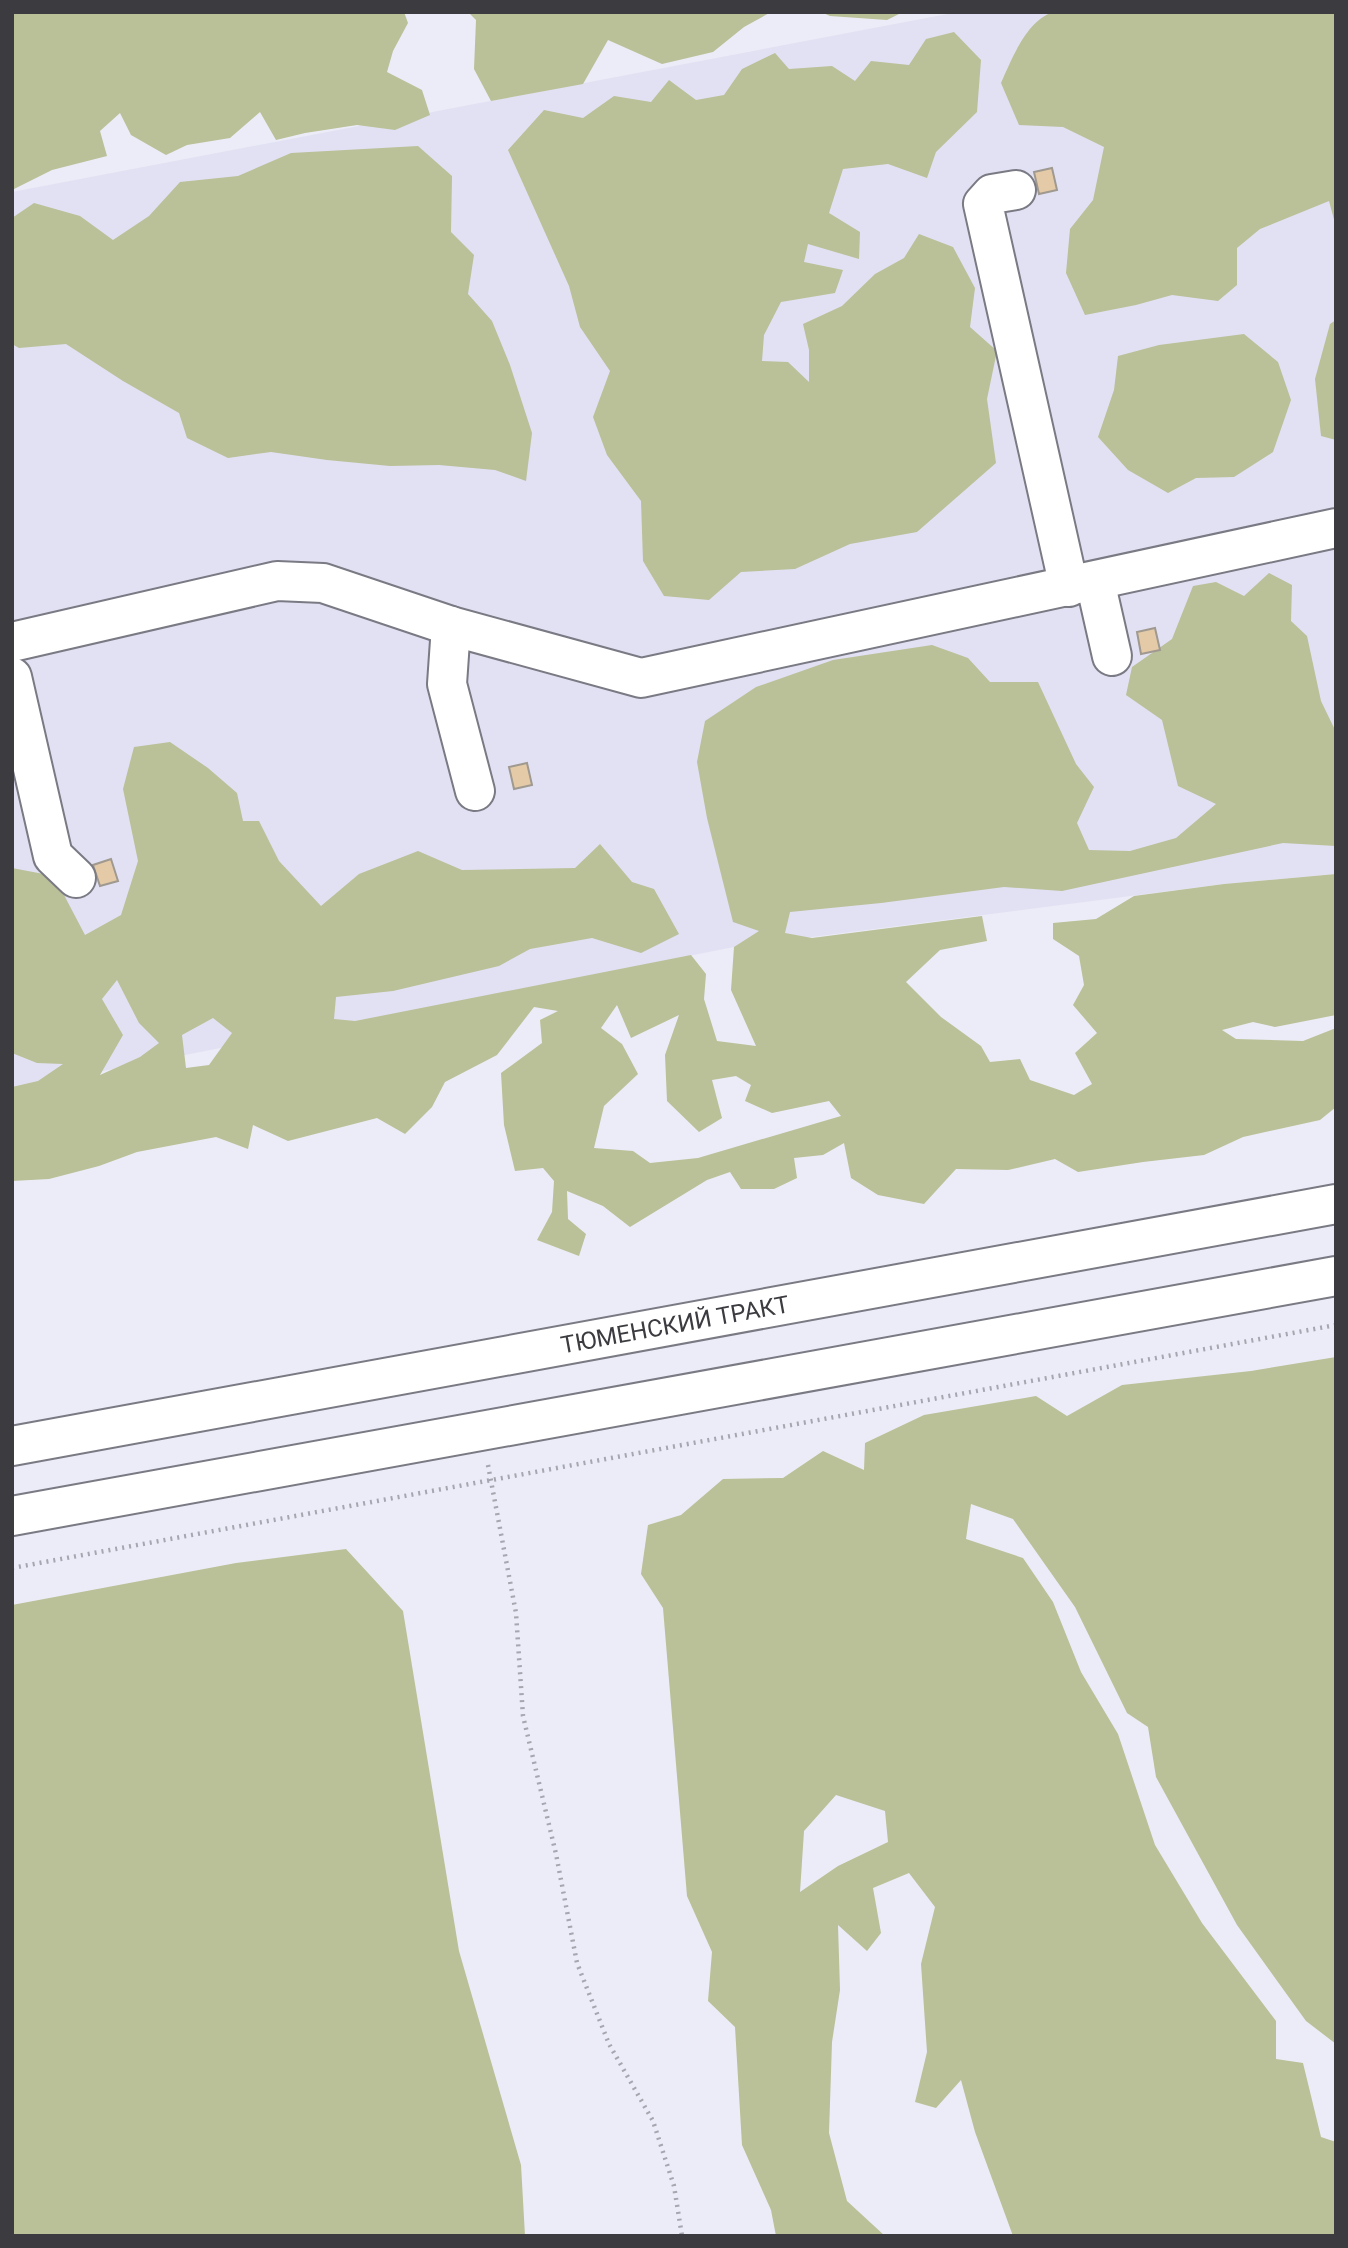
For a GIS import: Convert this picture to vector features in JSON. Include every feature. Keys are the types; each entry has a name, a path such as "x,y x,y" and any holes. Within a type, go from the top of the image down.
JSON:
{"main road":[{"path":"1016,190 992,194 983,204 1082,584 1112,656"},
{"path":"12,642 277,581 323,583 451,626 641,678 1336,528"},
{"path":"451,626 447,684 475,791"},
{"path":"12,677 53,856 76,878"},
{"name":"ТЮМЕНСКИЙ ТРАКТ","path":"12,1446 1336,1204"},
{"path":"12,1516 1336,1276"}],"path":[{"path":"12,1568 1336,1325"},
{"path":"482,1430 516,1613 523,1716 556,1854 577,1963 609,2044 653,2121 674,2186 682,2236"}],"shaded area":[{"path":"958,12 1336,12 1336,874 1224,884 734,947 12,1089 12,192"}],"green space":[{"path":"12,12 404,12 408,23 393,51 387,72 422,90 430,115 395,130 357,125 276,140 260,112 230,138 187,145 166,155 131,135 120,113 100,131 107,156 52,170 12,190"},
{"path":"468,12 771,12 744,27 713,52 662,64 608,40 583,84 491,101 474,69 476,20"},
{"path":"821,12 903,12 887,20 830,16"},
{"path":"1053,12 1336,12 1336,227 1329,201 1260,229 1237,248 1237,285 1218,301 1172,295 1085,315 1066,273 1070,229 1093,200 1104,147 1063,127 1019,125 1001,83 1015,52 1028,32 1043,17"},
{"path":"954,32 981,60 977,112 936,152 927,178 888,164 843,169 829,213 860,232 859,259 808,244 804,262 843,270 835,293 781,302 764,335 762,361 788,362 809,382 809,350 803,324 842,306 875,274 904,258 919,234 953,247 975,288 970,327 997,351 987,399 996,463 917,532 850,544 795,569 741,572 709,600 664,596 643,561 641,501 607,455 593,417 610,371 580,327 569,286 508,150 544,110 583,118 614,96 651,102 669,80 696,100 724,95 742,69 775,53 789,69 832,66 855,81 871,61 909,65 926,39"},
{"path":"418,146 452,176 451,232 474,255 468,294 492,321 510,365 532,433 526,481 495,470 439,465 390,466 271,452 228,458 187,438 179,413 66,344 19,348 12,344 12,218 34,203 80,216 113,240 149,216 180,182 238,176 291,153"},
{"path":"1336,320 1336,440 1321,436 1315,379 1330,324"},
{"path":"1244,334 1278,362 1291,400 1273,452 1234,477 1196,478 1168,493 1128,470 1098,437 1114,390 1118,356 1159,345"},
{"path":"1269,573 1292,585 1291,621 1307,636 1321,701 1336,732 1336,846 1283,843 1062,891 1004,887 790,912 785,933 812,938 982,916 987,941 940,950 906,982 941,1017 981,1046 990,1062 1020,1059 1030,1080 1074,1095 1092,1084 1075,1053 1097,1033 1073,1005 1084,985 1079,956 1053,939 1053,923 1096,919 1134,896 1224,884 1336,874 1336,1015 1275,1027 1253,1022 1222,1030 1236,1039 1303,1041 1336,1028 1336,1107 1320,1120 1243,1137 1204,1155 1078,1172 1055,1159 1008,1170 956,1169 924,1204 878,1195 851,1178 844,1143 823,1155 794,1158 797,1178 774,1189 741,1189 730,1172 707,1180 630,1227 603,1206 567,1191 568,1219 586,1234 579,1256 537,1240 552,1212 554,1181 543,1168 515,1171 504,1125 501,1073 542,1043 540,1020 558,1011 534,1007 497,1055 445,1082 432,1107 405,1134 377,1118 288,1141 253,1125 248,1149 216,1137 137,1152 99,1166 49,1179 12,1181 12,1087 38,1081 63,1064 37,1063 12,1053 12,868 54,876 85,935 121,915 138,861 123,789 134,747 170,742 208,768 237,793 243,821 259,821 279,861 321,906 359,874 418,851 462,870 575,868 600,844 632,882 654,889 679,934 641,953 592,938 530,949 499,966 393,991 336,997 334,1019 355,1021 691,955 706,974 704,999 717,1041 756,1046 731,990 734,947 759,931 733,922 707,818 697,762 705,721 756,687 833,660 932,645 968,658 990,682 1038,682 1076,764 1094,787 1077,823 1089,850 1130,851 1176,838 1216,804 1178,786 1162,720 1126,695 1132,667 1172,639 1193,586 1216,582 1244,596","holes":["117,980 139,1023 159,1043 140,1057 100,1075 123,1035 102,999","617,1005 631,1038 679,1015 665,1055 667,1101 699,1132 722,1118 712,1080 736,1076 751,1085 745,1101 772,1113 829,1101 841,1116 698,1158 650,1163 633,1151 594,1148 604,1106 638,1074 622,1044 601,1028","213,1018 232,1033 209,1065 186,1068 182,1035"]},
{"path":"1336,1357 1336,2044 1306,2021 1237,1925 1156,1777 1148,1727 1127,1713 1075,1607 1013,1519 971,1504 966,1539 1023,1558 1053,1602 1081,1672 1118,1734 1155,1845 1202,1923 1276,2021 1276,2059 1303,2063 1321,2137 1336,2142 1336,2236 1013,2236 975,2132 961,2080 936,2108 915,2102 927,2052 921,1964 935,1907 909,1873 873,1888 881,1933 867,1951 838,1925 840,1990 832,2042 829,2133 847,2201 885,2236 776,2236 771,2210 742,2145 735,2027 708,2001 712,1952 687,1896 663,1608 641,1574 648,1525 681,1515 723,1479 783,1478 823,1451 864,1470 865,1443 924,1415 1036,1396 1067,1416 1122,1385 1251,1371","holes":["836,1795 885,1811 888,1842 838,1866 800,1892 804,1831"]},
{"path":"346,1549 403,1611 459,1951 521,2165 525,2236 12,2236 12,1605 236,1563"}],"building":[{"path":"1052,168 1057,190 1039,194 1034,172"},
{"path":"1155,628 1160,650 1141,654 1137,632"},
{"path":"527,763 532,785 514,789 509,767"},
{"path":"111,859 118,881 100,886 93,865"}]}
